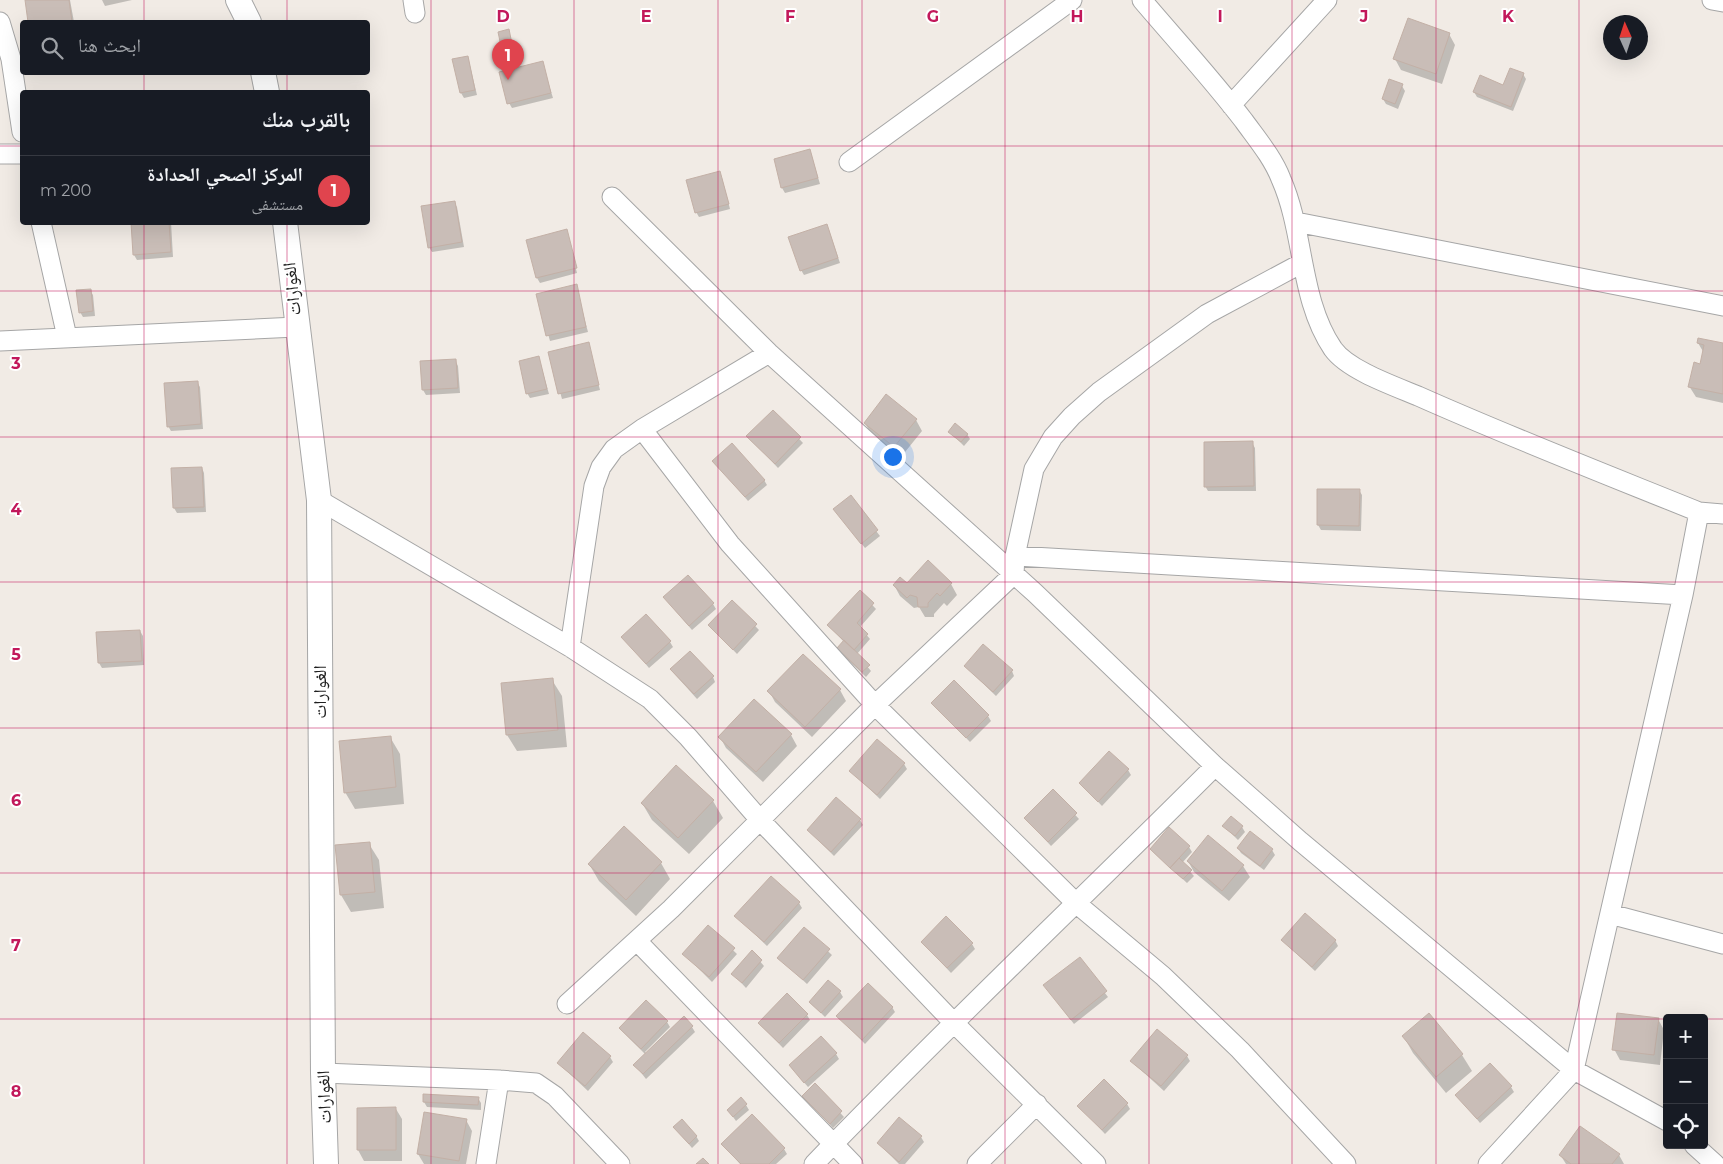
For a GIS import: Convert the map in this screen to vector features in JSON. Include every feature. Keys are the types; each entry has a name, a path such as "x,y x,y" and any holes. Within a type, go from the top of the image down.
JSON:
{"street":[{"path":"238,0 248,20"},
{"path":"849,162 1072,0"},
{"path":"1142,0 1231,105 1259,142 1281,178 1296,222 1302,263 1319,321 1334,350 1362,372 1454,412 1699,512 1723,514"},
{"path":"1231,105 1327,0"},
{"path":"1712,0 1723,2"},
{"path":"0,22 17,58 20,102"},
{"path":"264,75 267,90"},
{"path":"0,154 20,154"},
{"path":"612,197 769,353 1015,565 1215,766 1300,841 1574,1070 1663,1120"},
{"path":"1296,222 1723,306"},
{"path":"43,225 67,337"},
{"name":"الغوارات","path":"285,225 296,327 319,500 323,1074 326,1164"},
{"path":"567,1004 637,940 760,820 1015,565 1034,469 1052,437 1072,416 1099,392 1207,314 1302,263"},
{"path":"0,341 296,327"},
{"path":"570,647 594,486 601,467 614,449 642,429 769,353"},
{"path":"642,429 730,544 874,705 1077,904 1162,976 1240,1050 1346,1164"},
{"path":"319,500 570,647 650,700 688,737 760,820 953,1022 1096,1164"},
{"path":"1488,1164 1574,1070 1683,595 1699,512"},
{"path":"1015,565 1683,595"},
{"path":"814,1164 953,1022 1077,904 1215,766"},
{"path":"1610,914 1723,944"},
{"path":"637,940 853,1164"},
{"path":"323,1074 499,1080 536,1084 555,1096 620,1164"},
{"path":"486,1164 499,1080"},
{"path":"977,1164 1037,1104"},
{"path":"1698,1149 1715,1164"}],"building":[{"path":"25,0 69,0 72,20 28,20"},
{"path":"1408,18 1450,33 1436,74 1393,59"},
{"path":"509,29 512,44 501,46 498,32"},
{"path":"468,56 475,90 460,93 452,59"},
{"path":"543,61 551,93 507,104 499,72"},
{"path":"1510,68 1524,73 1511,107 1473,92 1480,75 1503,85"},
{"path":"1389,79 1403,84 1395,104 1382,99"},
{"path":"810,149 818,178 781,188 774,159"},
{"path":"720,171 729,204 695,213 686,180"},
{"path":"455,201 462,242 428,248 421,206"},
{"path":"827,224 838,258 800,271 788,237"},
{"path":"131,225 169,225 171,252 133,255"},
{"path":"567,229 577,268 536,278 526,240"},
{"path":"577,284 586,327 546,336 536,294"},
{"path":"91,289 93,311 79,313 76,290"},
{"path":"1698,338 1723,343 1723,394 1688,387 1694,362 1700,364 1704,345 1697,343"},
{"path":"589,342 599,385 558,394 548,352"},
{"path":"539,356 547,389 526,394 519,361"},
{"path":"456,359 458,388 422,390 420,361"},
{"path":"198,381 201,424 167,427 164,383"},
{"path":"886,394 917,419 894,447 864,423"},
{"path":"773,410 801,437 775,464 746,436"},
{"path":"955,423 968,434 961,442 948,432"},
{"path":"1253,441 1254,486 1204,487 1204,442"},
{"path":"732,443 765,480 745,497 712,461"},
{"path":"202,467 204,507 173,508 171,468"},
{"path":"1317,489 1360,489 1359,526 1317,525"},
{"path":"851,495 878,530 861,544 833,509"},
{"path":"928,560 952,583 940,596 937,593 928,603 928,607 918,607 917,597 910,595 907,598 893,585 900,577 907,583"},
{"path":"688,575 714,603 689,626 663,597"},
{"path":"860,590 874,603 857,623 868,634 854,650 827,625"},
{"path":"732,600 757,624 733,650 708,625"},
{"path":"646,614 671,641 646,664 621,637"},
{"path":"140,630 142,661 98,663 96,632"},
{"path":"844,640 870,665 862,672 837,648"},
{"path":"983,644 1013,670 993,692 964,666"},
{"path":"690,651 714,676 694,694 670,669"},
{"path":"803,654 841,689 805,727 767,691"},
{"path":"553,678 558,730 506,735 501,683"},
{"path":"954,680 989,715 966,738 931,703"},
{"path":"754,699 792,734 756,772 718,737"},
{"path":"391,736 396,787 344,793 339,741"},
{"path":"877,739 905,763 877,795 849,771"},
{"path":"1109,751 1129,769 1098,802 1079,783"},
{"path":"676,765 714,800 678,838 641,803"},
{"path":"1053,789 1077,813 1048,842 1024,818"},
{"path":"836,797 861,819 831,852 807,830"},
{"path":"1231,816 1243,826 1235,836 1222,826"},
{"path":"624,826 662,862 626,900 588,864"},
{"path":"1169,827 1190,846 1170,868 1150,849"},
{"path":"1250,831 1273,849 1260,866 1237,848"},
{"path":"1208,835 1244,865 1222,891 1187,861"},
{"path":"370,842 375,892 340,895 335,845"},
{"path":"1179,858 1192,870 1183,879 1170,868"},
{"path":"771,876 800,902 764,942 734,916"},
{"path":"1305,913 1336,940 1312,967 1281,940"},
{"path":"946,916 973,943 947,968 921,942"},
{"path":"708,925 735,948 709,977 682,954"},
{"path":"804,927 830,949 803,980 777,958"},
{"path":"752,950 762,960 742,983 731,974"},
{"path":"1080,957 1107,991 1071,1020 1043,985"},
{"path":"828,980 841,991 821,1013 809,1002"},
{"path":"868,983 893,1007 862,1040 836,1016"},
{"path":"787,993 808,1014 779,1043 758,1023"},
{"path":"646,1000 668,1021 641,1049 619,1028"},
{"path":"1429,1013 1463,1054 1436,1077 1402,1036"},
{"path":"1617,1013 1659,1018 1654,1055 1612,1050"},
{"path":"684,1016 693,1026 643,1074 633,1065"},
{"path":"1157,1029 1188,1055 1161,1086 1130,1061"},
{"path":"583,1032 611,1056 585,1086 557,1063"},
{"path":"821,1036 837,1053 804,1083 789,1065"},
{"path":"1490,1063 1512,1086 1477,1119 1455,1095"},
{"path":"1104,1079 1128,1103 1102,1130 1077,1106"},
{"path":"815,1083 842,1111 830,1124 802,1096"},
{"path":"423,1094 479,1097 478,1105 423,1102"},
{"path":"741,1097 747,1104 733,1117 727,1110"},
{"path":"396,1107 396,1150 357,1150 357,1108"},
{"path":"424,1112 467,1119 459,1161 417,1154"},
{"path":"752,1114 785,1148 769,1164 741,1164 721,1144"},
{"path":"899,1117 922,1136 899,1162 877,1143"},
{"path":"682,1119 697,1136 689,1144 673,1127"},
{"path":"1580,1126 1620,1154 1612,1164 1571,1164 1559,1155"},
{"path":"703,1158 709,1164 696,1164"}],"place":[{"name":"المركز الصحي الحدادة","path":"508,80"}]}
